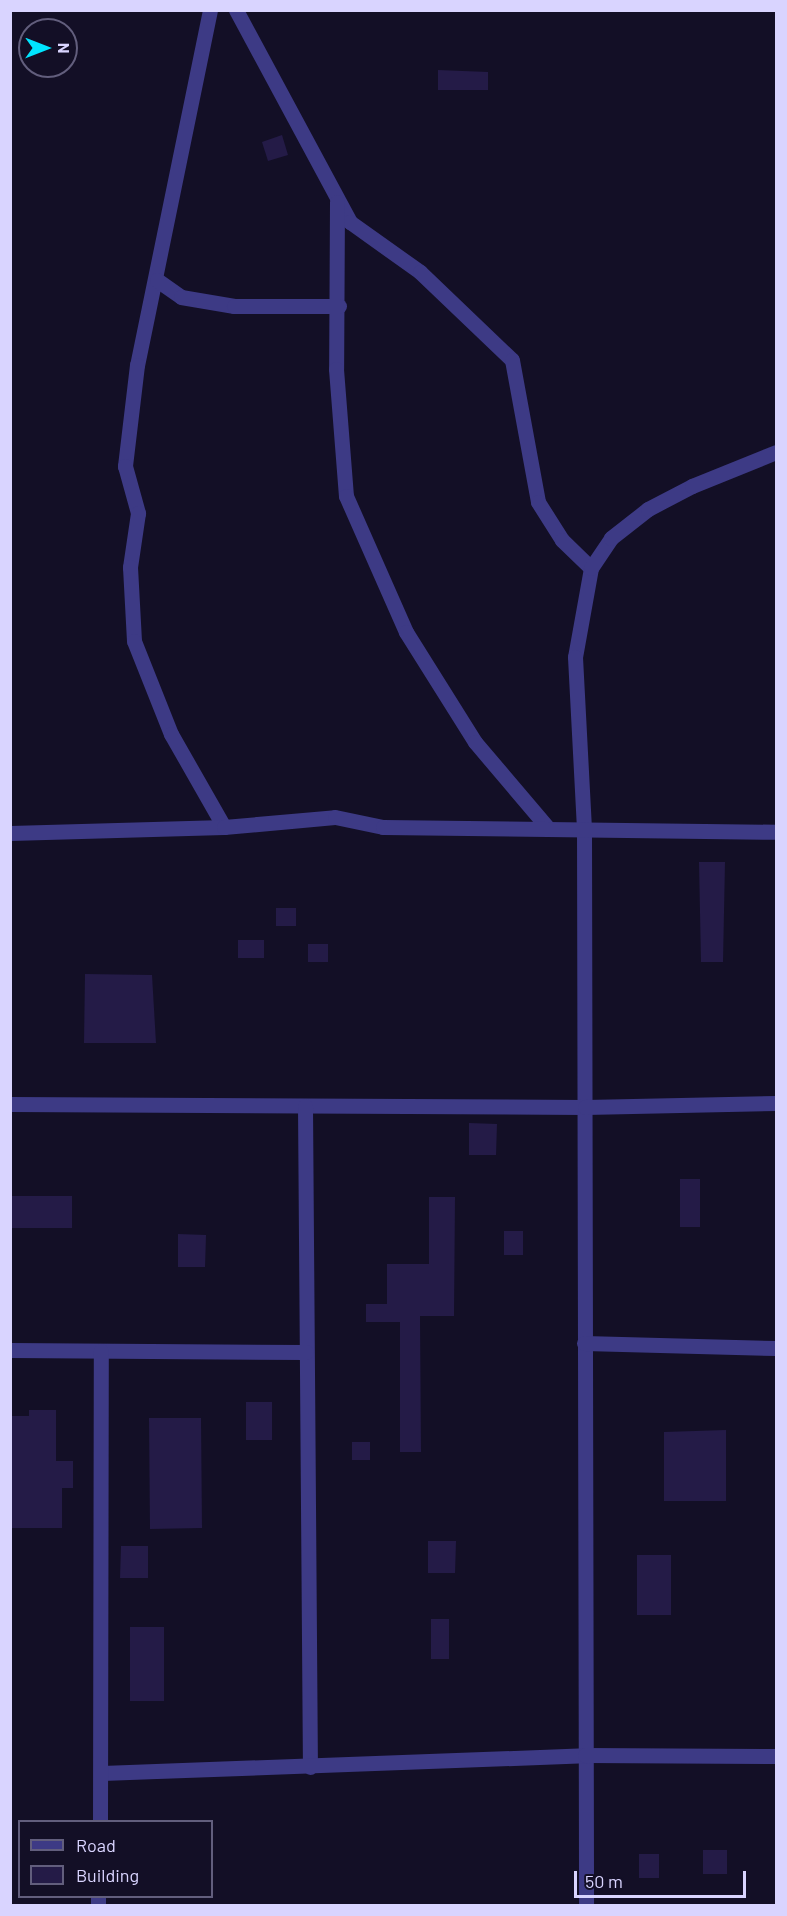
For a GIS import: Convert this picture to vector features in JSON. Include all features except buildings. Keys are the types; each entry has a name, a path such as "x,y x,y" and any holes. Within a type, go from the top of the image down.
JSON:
{"street":[{"path":"210,10 157,280 137,365 125,466 138,513 130,567 134,641 171,734 224,827"},
{"path":"236,10 350,222 420,272 512,360 538,502 562,540 591,568"},
{"path":"337,197 339,306 336,369 346,496 406,632 475,742 548,828"},
{"path":"157,280 181,297 234,306 339,306"},
{"path":"586,1905 584,829 575,657 591,568 611,538 648,509 692,486 777,452"},
{"path":"10,833 224,827 335,817 383,827 777,832"},
{"path":"10,1104 585,1107 777,1103"},
{"path":"304,1106 310,1767"},
{"path":"584,1343 777,1348"},
{"path":"10,1350 306,1352"},
{"path":"100,1820 102,1773 101,1351"},
{"path":"102,1773 585,1755 777,1756"}]}
